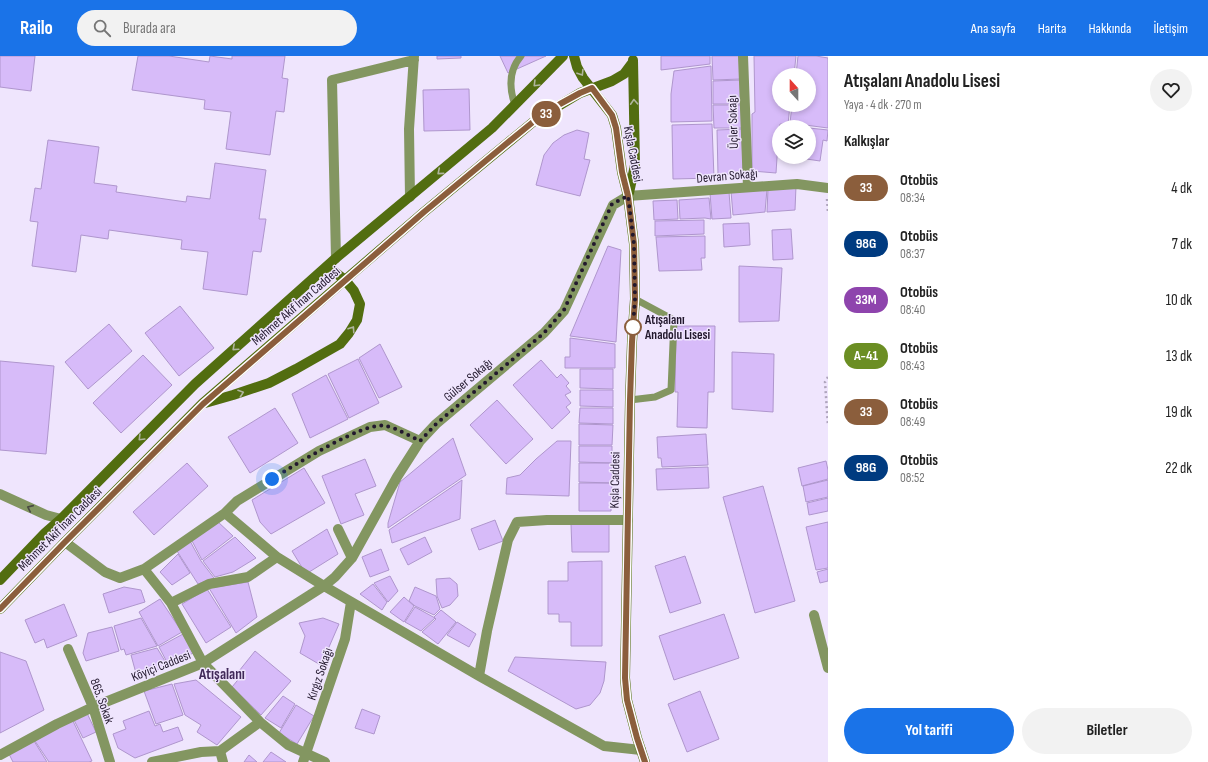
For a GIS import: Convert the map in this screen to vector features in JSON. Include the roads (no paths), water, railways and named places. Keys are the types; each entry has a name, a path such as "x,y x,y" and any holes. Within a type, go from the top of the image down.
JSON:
{"main road":[{"name":"Mehmet Akif İnan Caddesi","path":"0,580 45,533 195,384 336,258 492,128 563,56"},
{"name":"Kışla Caddesi","path":"574,56 577,67 583,78 612,115 616,128 622,172 628,196 634,244 635,299 630,400 625,678 627,700 645,762"},
{"name":"Mehmet Akif İnan Caddesi","path":"0,609 203,404 345,280 424,212 533,122 580,93 612,81 624,74 633,59"},
{"name":"Kışla Caddesi","path":"628,196 635,165 633,59"},
{"path":"203,404 233,396 269,383 296,370 340,344 357,320 360,304 354,291 345,280 327,266"}],"street":[{"name":"Üçler Sokağı","path":"743,56 748,187"},
{"path":"336,258 332,80 414,58 409,129 410,197"},
{"name":"Devran Sokağı","path":"628,196 797,184 828,188"},
{"name":"Gülser Sokağı","path":"324,586 335,577 352,558 397,477 420,441 436,424 544,333 564,310 612,204 628,196"},
{"path":"65,542 105,572 120,578 144,569 225,513 237,501 319,450 370,427 385,425 420,441"},
{"path":"0,494 46,515 61,518"},
{"path":"225,513 277,557 351,602 479,676 604,746 641,750"},
{"path":"479,676 487,631 508,540 517,522 548,520 628,520"},
{"path":"338,529 352,558"},
{"path":"171,603 209,584 248,577 277,557"},
{"path":"144,569 171,603 203,663 260,722 304,758 325,762"},
{"name":"Köyiçi Caddesi","path":"0,755 57,724 93,707 203,663 324,586"},
{"name":"Kırgız Sokağı","path":"304,758 345,639 351,602"},
{"path":"814,615 828,668"},
{"name":"865. Sokak","path":"68,649 93,707 110,762"},
{"path":"152,762 201,752 220,751 260,722"},
{"path":"220,751 223,762"}],"lane":[{"path":"515,105 511,94 511,78 515,63 521,56"},
{"path":"630,400 655,398 671,390 674,320 635,299"}],"place":[{"name":"Atışalanı Anadolu Lisesi","path":"633,327"}],"district":[{"name":"Atışalanı","path":"222,674"}]}
